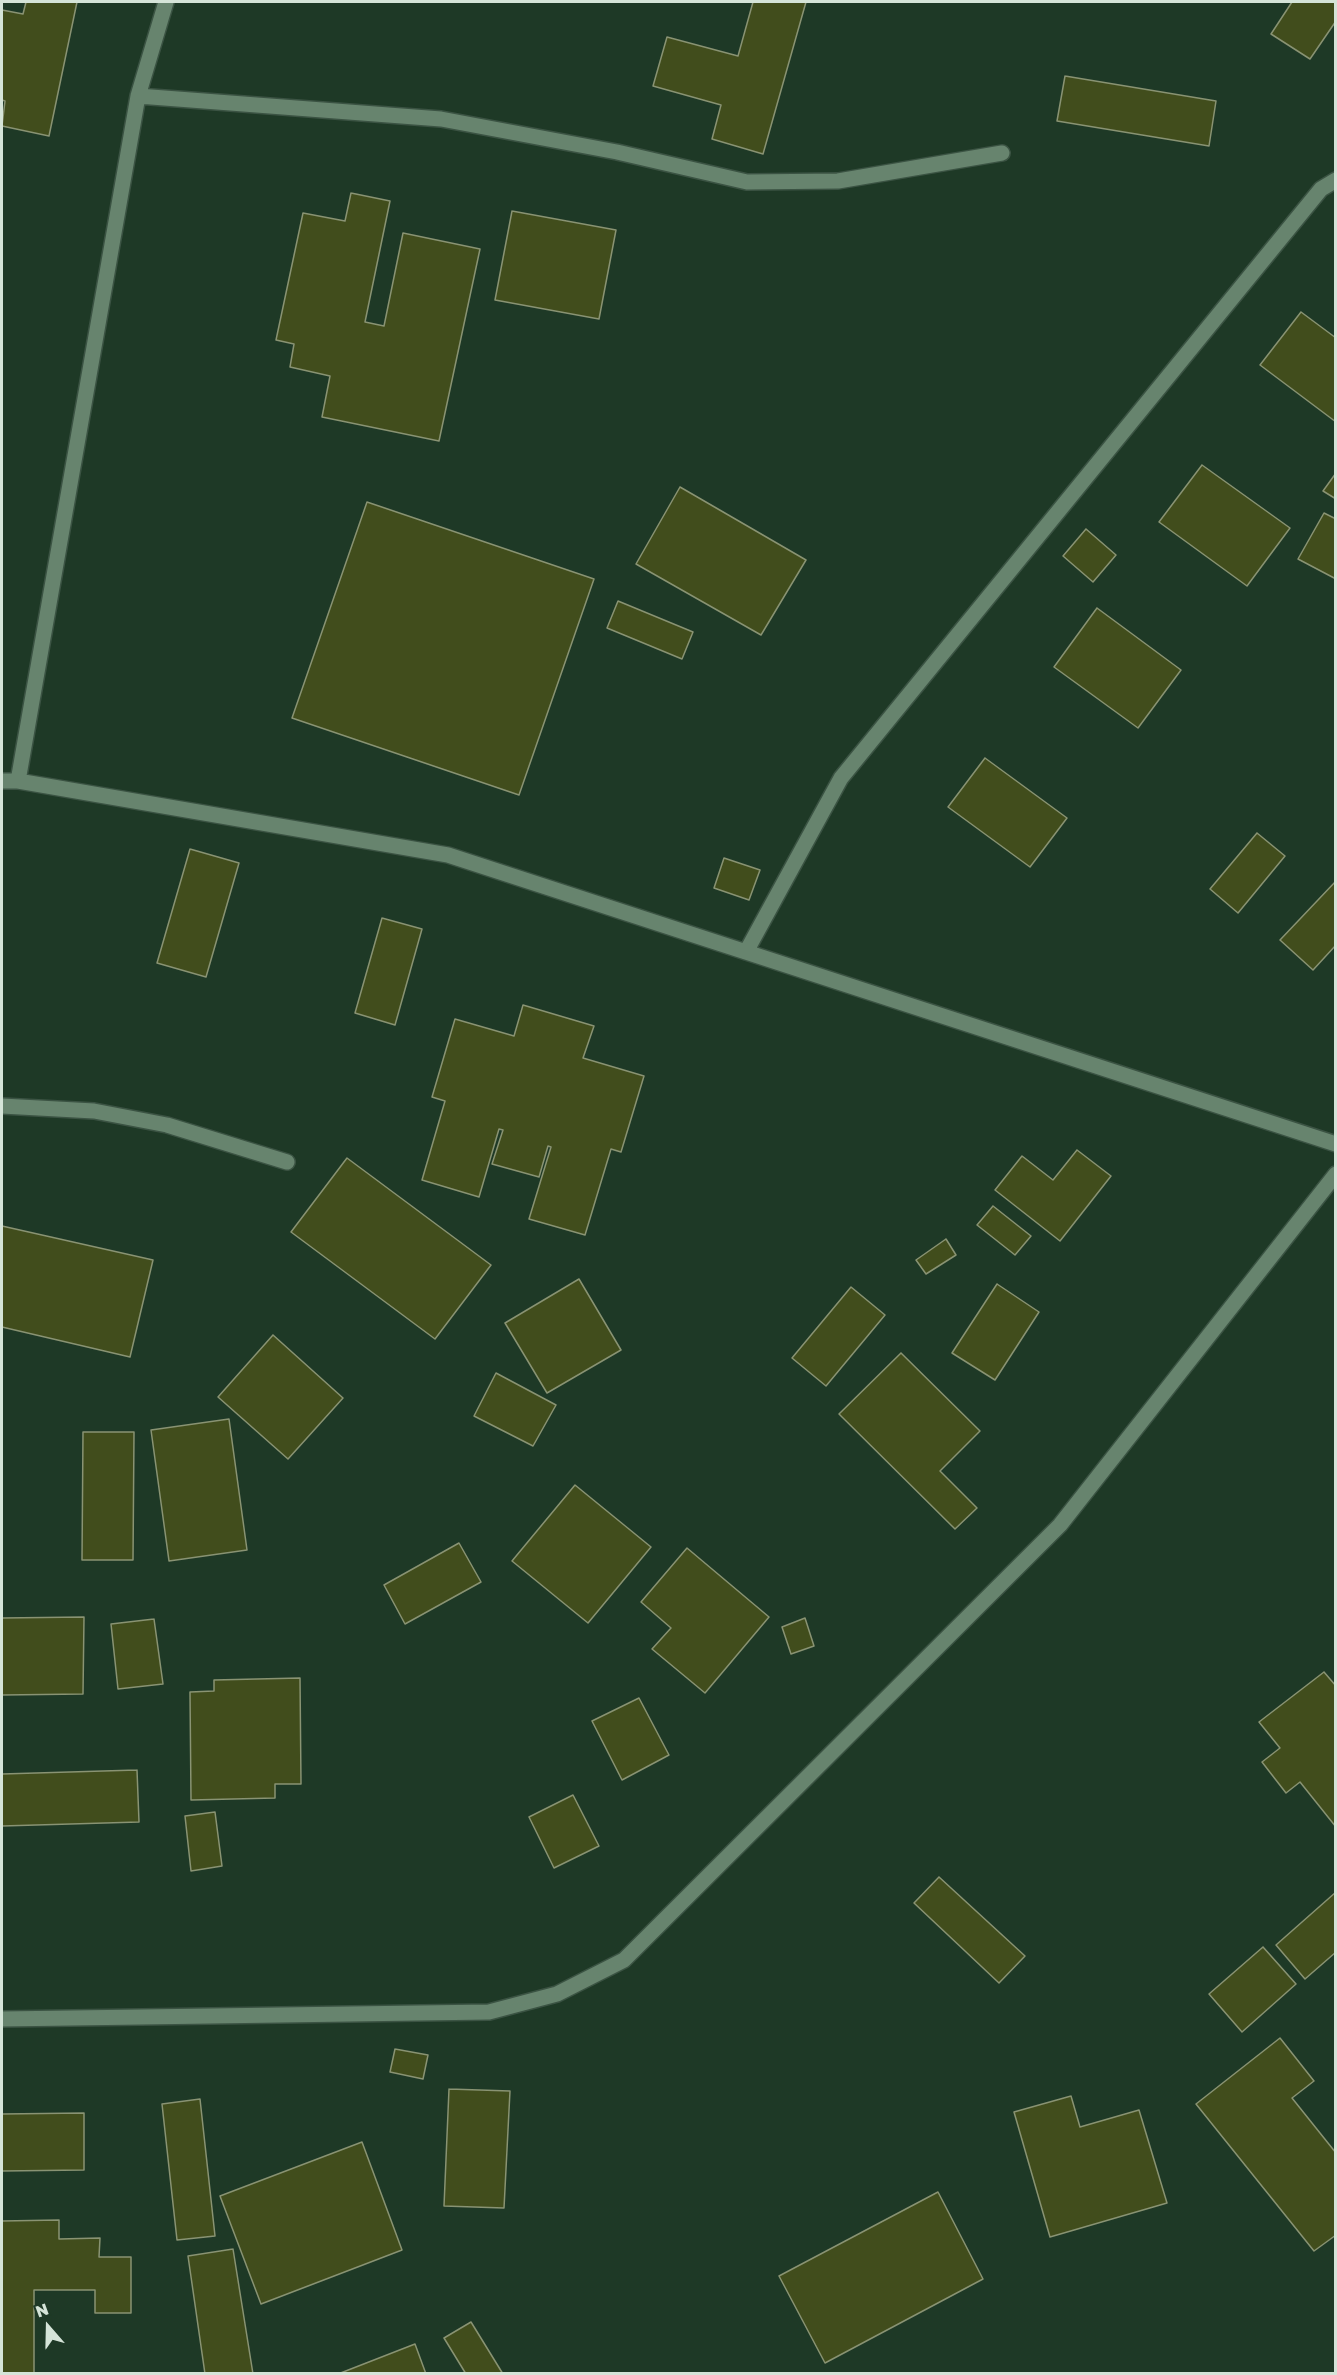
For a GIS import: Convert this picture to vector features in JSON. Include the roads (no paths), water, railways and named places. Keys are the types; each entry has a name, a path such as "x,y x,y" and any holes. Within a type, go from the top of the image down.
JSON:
{"street":[{"path":"18,781 138,96 166,2"},
{"path":"138,96 441,119 617,152 747,182 838,181 1002,153"},
{"path":"746,952 841,778 1321,189 1335,180"},
{"path":"2,781 18,781 448,855 1335,1144"},
{"path":"2,1106 94,1111 167,1125 287,1162"},
{"path":"2,2019 489,2012 557,1994 624,1960 1060,1525 1335,1174"}]}
